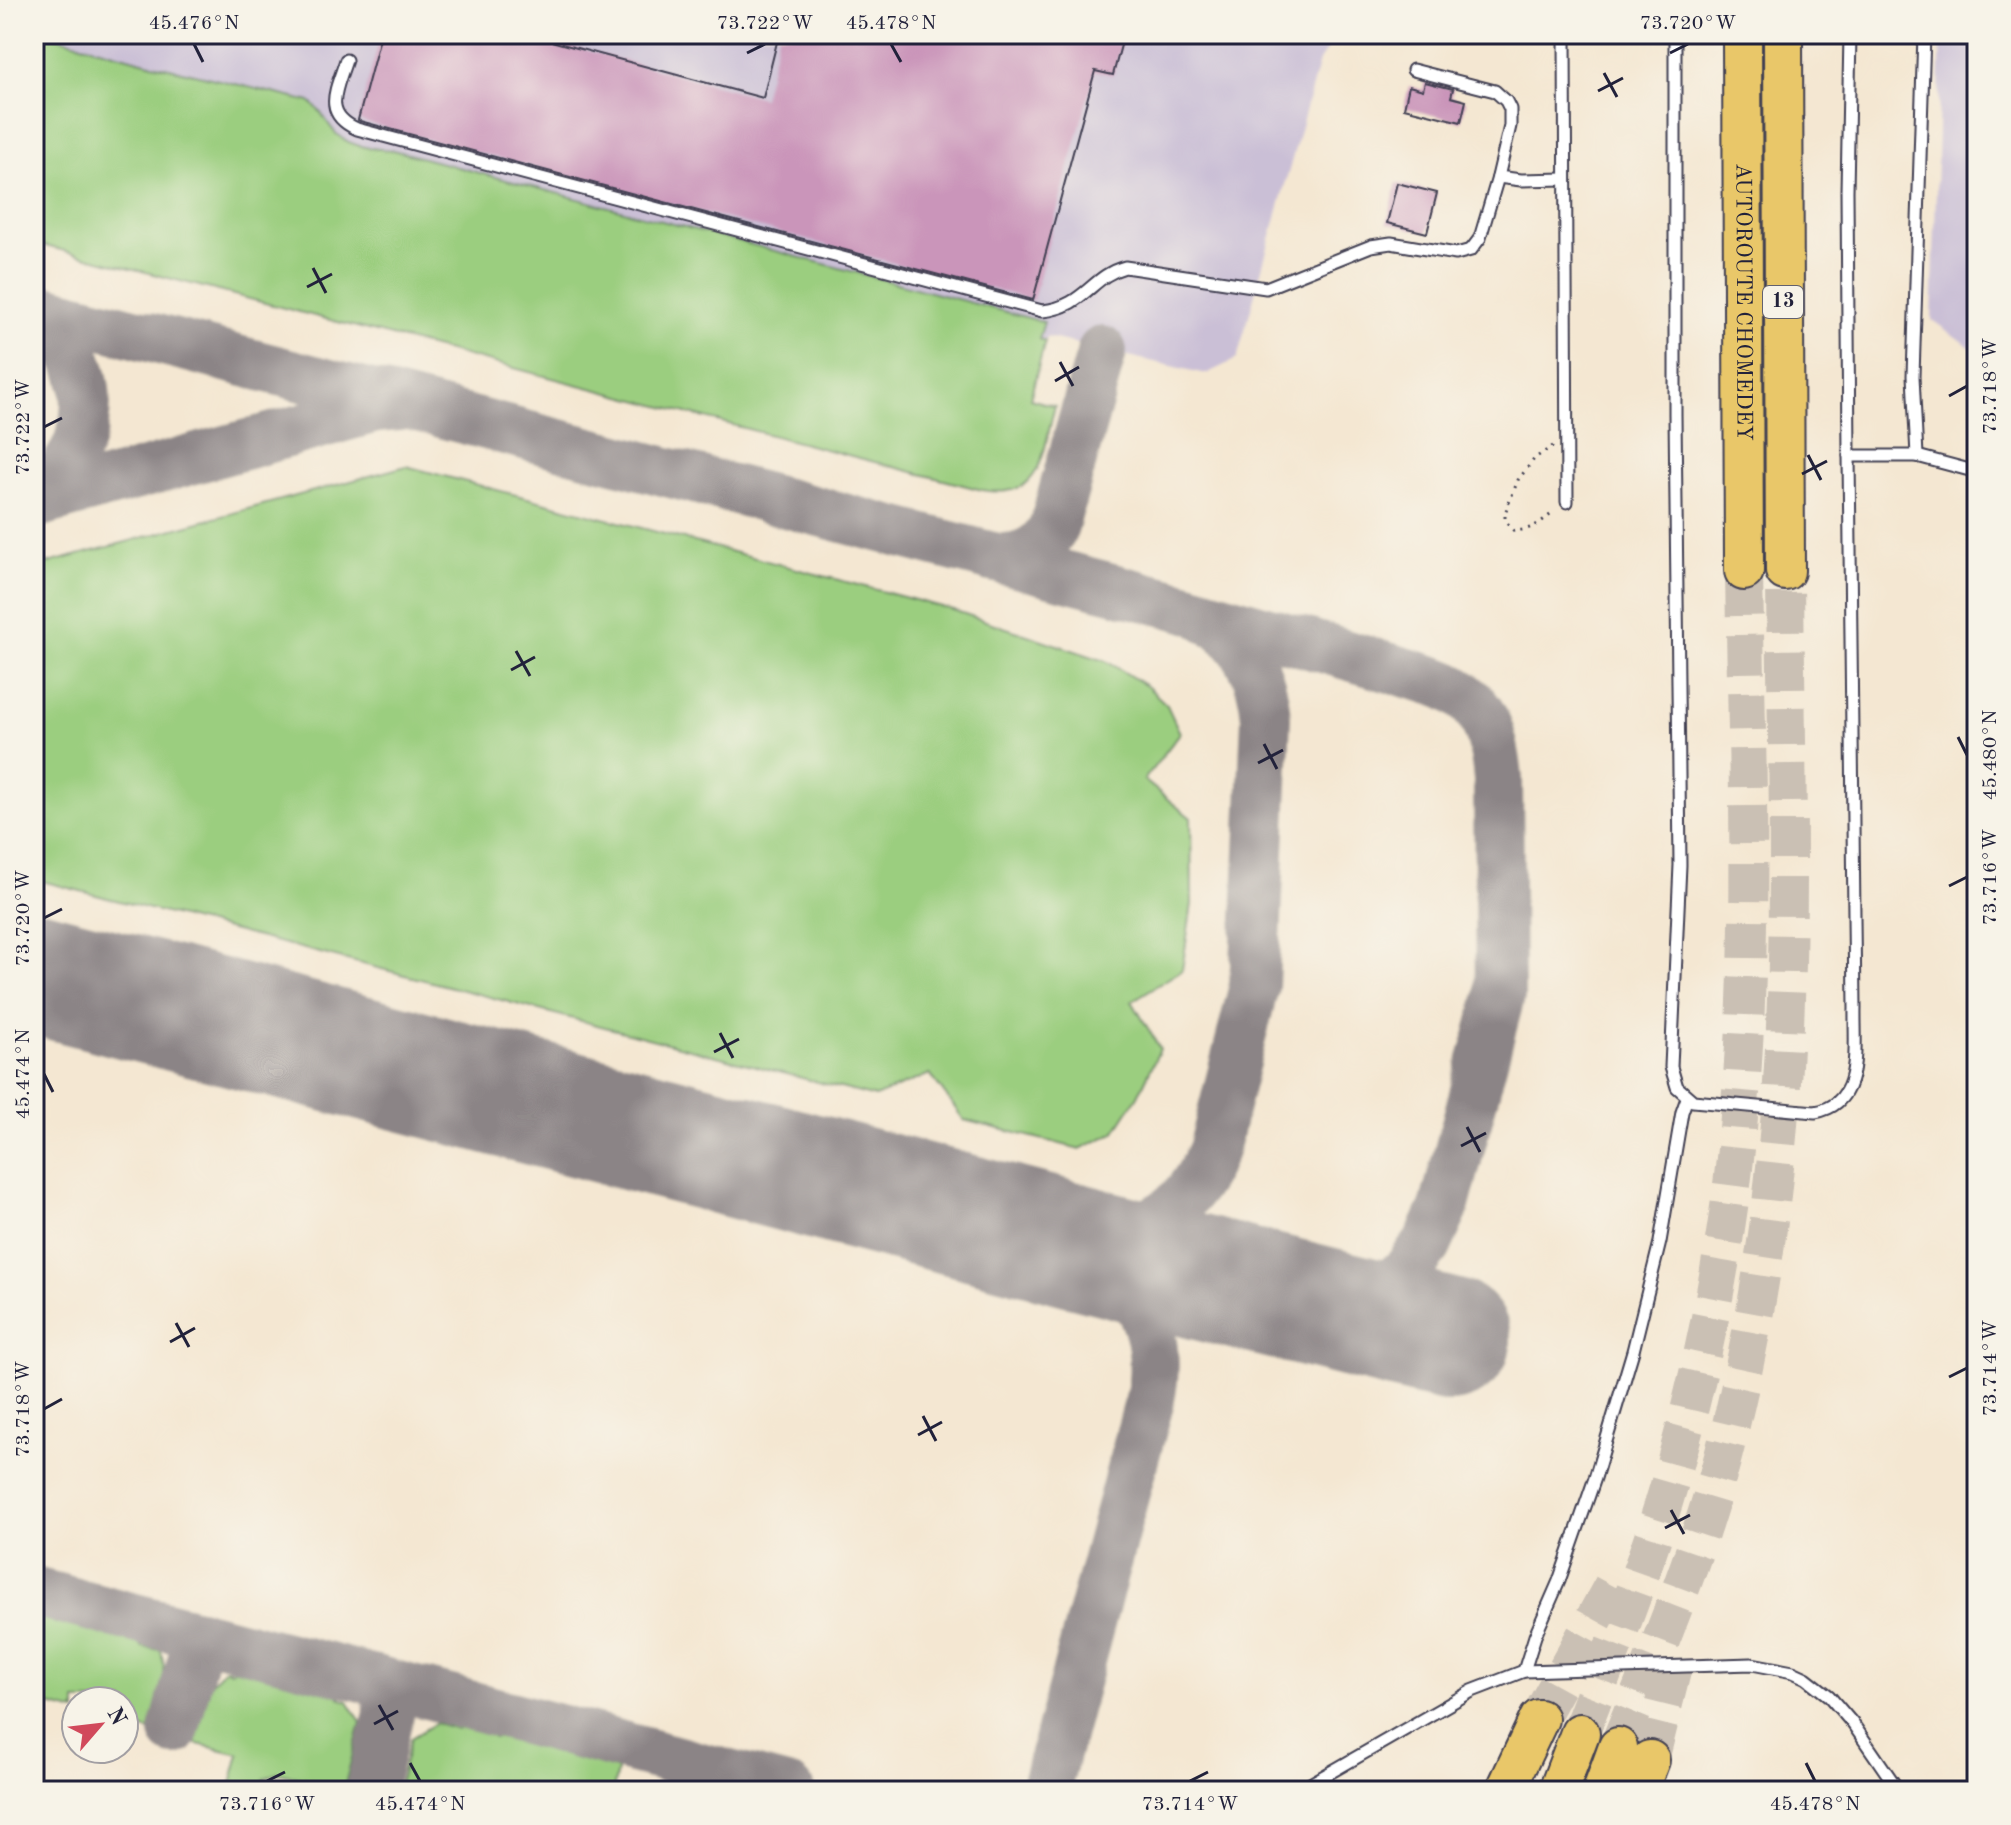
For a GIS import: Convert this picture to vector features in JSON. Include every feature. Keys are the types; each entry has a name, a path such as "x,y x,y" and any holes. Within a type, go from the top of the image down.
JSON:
{"highway":[{"name":"AUTOROUTE CHOMEDEY","path":"1742,34 1744,571"},
{"name":"AUTOROUTE CHOMEDEY","path":"1783,34 1785,571"},
{"path":"1505,1791 1539,1719"},
{"path":"1558,1791 1580,1733"},
{"path":"1602,1791 1636,1766"}],"lane":[{"path":"1565,34 1567,502"},
{"path":"1675,34 1680,865 1671,1067 1677,1087 1687,1098 1701,1104 1815,1112 1837,1105 1845,1097 1854,1072 1847,191 1850,34"},
{"path":"1917,456 1914,361 1924,34"},
{"path":"346,60 334,103 335,111 346,124 357,129 1042,311 1068,305 1083,297 1105,276 1125,267 1266,288 1371,246 1391,243 1456,254 1471,250 1480,238 1498,177 1510,126 1510,109 1495,91 1413,70"},
{"path":"1498,177 1565,179"},
{"path":"1849,456 1917,456 1977,472"},
{"path":"1524,1671 1595,1478 1633,1351 1660,1242 1687,1098"},
{"path":"1298,1791 1472,1691 1524,1671 1752,1664 1793,1672 1817,1686 1840,1708 1899,1791"}],"path":[{"path":"1567,438 1542,452 1527,466 1518,480 1505,520 1513,530 1529,529 1567,502"}],"shaded area":[{"path":"34,34 1337,34 1319,61 1237,359 1206,374 1047,337 1045,341 323,155"},
{"path":"1941,34 1977,34 1977,352 1932,320"}],"green space":[{"path":"34,34 46,34 310,102 336,133 358,146 393,150 1044,322 1039,339 1045,341 1030,399 1055,406 1043,456 1029,481 1018,488 982,490 34,243"},
{"path":"406,466 953,610 1108,662 1148,687 1167,705 1180,733 1144,780 1191,818 1192,904 1182,970 1132,1001 1160,1049 1138,1096 1114,1133 1080,1149 964,1120 930,1074 875,1097 34,879 34,567"},
{"path":"34,1613 51,1618 55,1623 62,1621 142,1642 142,1647 161,1650 170,1705 161,1734 140,1728 140,1685 60,1685 60,1708 34,1701"},
{"path":"235,1666 338,1693 341,1699 348,1701 361,1722 344,1788 278,1773 265,1778 259,1791 229,1791 239,1754 185,1741 198,1696 225,1669 231,1671"},
{"path":"436,1723 491,1733 493,1738 504,1737 613,1765 617,1771 613,1791 397,1791 411,1738"}],"building":[{"path":"381,34 525,34 763,98 779,34 1124,34 1113,75 1095,71 1033,300 360,121"},
{"path":"1425,82 1453,89 1451,97 1466,101 1461,122 1404,108 1409,86 1423,90"},
{"path":"1397,183 1437,193 1427,233 1387,223"}],"taxiway":[{"path":"34,307 1181,606 1438,682 1467,698 1477,708 1490,733 1498,779 1500,996 1444,1208 1427,1245 1407,1270 1386,1289 1367,1298 1341,1301 1205,1279"},
{"path":"34,312 57,331 74,353 83,378 86,405 82,431 72,457 56,480 34,499"},
{"path":"991,557 1010,558 1027,553 1041,544 1053,529 1102,351"},
{"path":"34,504 376,408 399,406"},
{"path":"870,1192 897,1193 1049,1226 1107,1231 1133,1228 1156,1220 1177,1205 1196,1182 1213,1150 1254,986 1266,718 1261,687 1249,658 1231,634 1205,616"},
{"path":"1045,1243 1097,1264 1134,1297 1145,1318 1152,1342 1154,1369 1150,1399 1045,1791"},
{"path":"34,1592 790,1791"},
{"path":"174,1731 199,1634"},
{"path":"370,1790 389,1714 388,1694 375,1680"}],"runway":[{"path":"34,972 1449,1340"}],"tunnel":[{"path":"1580,1733 1639,1577 1670,1482 1706,1339 1731,1193 1739,1116 1747,960 1744,571"},
{"path":"1618,1747 1678,1596 1717,1480 1742,1378 1765,1250 1785,1033 1788,801 1785,571"},
{"path":"1539,1719 1620,1572"},
{"path":"1650,1760 1675,1659"}]}
